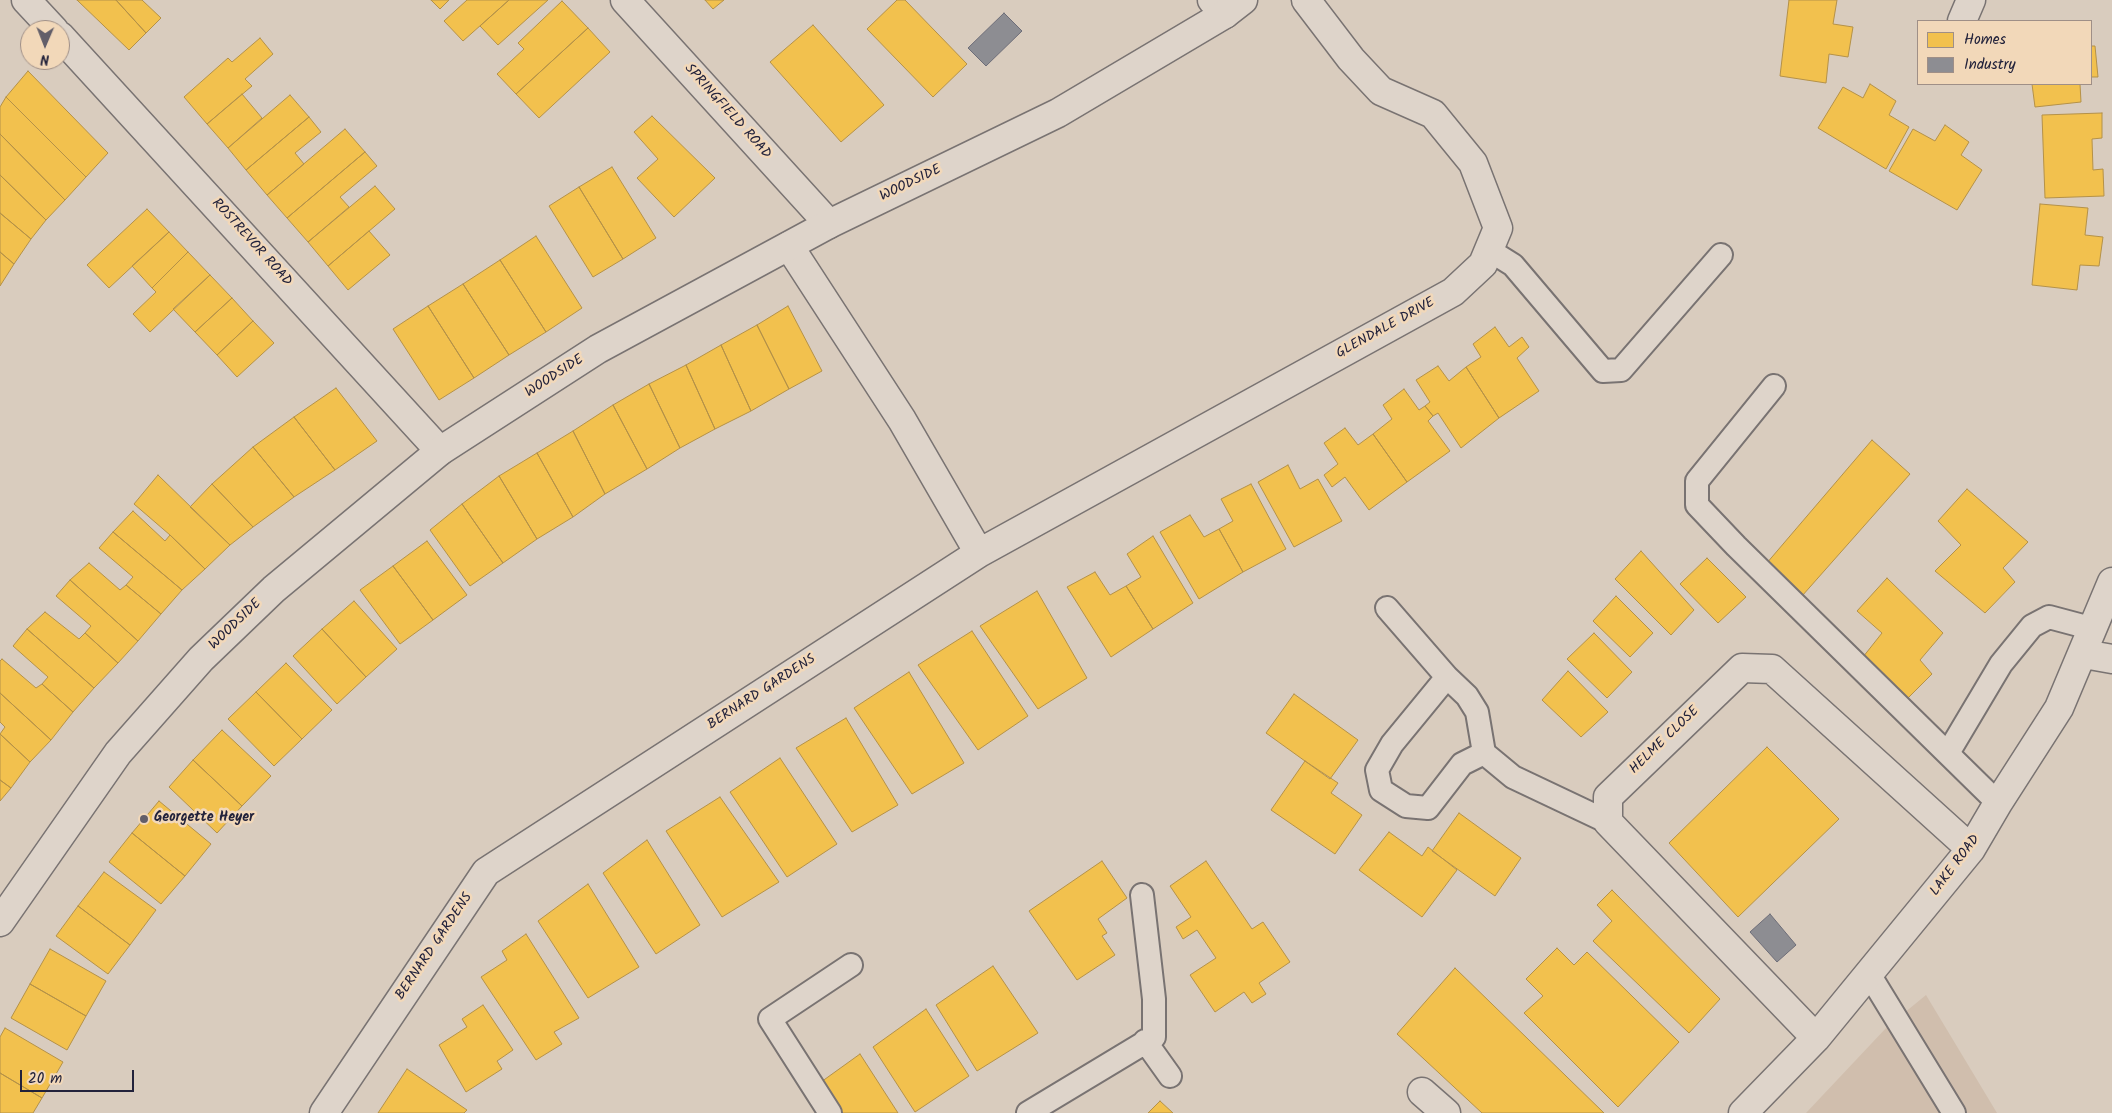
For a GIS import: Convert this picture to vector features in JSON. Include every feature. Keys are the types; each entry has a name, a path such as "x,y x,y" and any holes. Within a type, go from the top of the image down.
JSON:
{"street":[{"path":"26,0 45,20"},
{"name":"SPRINGFIELD ROAD","path":"625,0 829,224"},
{"name":"GLENDALE DRIVE","path":"979,553 1453,292 1484,264 1498,228 1473,163 1432,114 1381,91 1351,59 1306,0"},
{"path":"1962,20 1970,0"},
{"name":"WOODSIDE","path":"0,922 118,754 201,659 274,589 440,451 598,350 829,224 1058,113 1227,5"},
{"name":"ROSTREVOR ROAD","path":"70,47 440,451"},
{"path":"789,246 902,420 979,553"},
{"name":"BERNARD GARDENS","path":"324,1113 486,872 979,553"},
{"name":"LAKE ROAD","path":"1743,1113 1816,1038 1972,849 1998,803 2059,708 2084,654 2112,582"},
{"path":"2084,654 2112,659"},
{"name":"HELME CLOSE","path":"1608,822 1608,797 1742,668 1772,669 1972,849"},
{"path":"1608,822 1816,1038"},
{"path":"1422,1092 1446,1113"}],"lane":[{"path":"1489,250 1513,265 1603,372 1620,370 1721,254"},
{"path":"1774,386 1697,481 1697,505 1736,546 1998,803"},
{"path":"1387,608 1447,677 1467,696 1477,712 1484,753 1514,777 1608,822"},
{"path":"1948,753 2002,664 2032,626 2049,617 2094,629"},
{"path":"1447,677 1392,744 1377,770 1381,790 1406,806 1428,808 1462,764 1484,753"},
{"path":"1028,1113 1154,1036 1154,999 1142,895"},
{"path":"830,1113 770,1019 851,964"},
{"path":"1869,974 1954,1113"},
{"path":"1145,1041 1170,1076"}],"shaded area":[{"path":"1926,995 1997,1113 1806,1113 1887,1027"}],"building: Homes":[{"path":"77,0 116,0 146,33 129,50"},
{"path":"116,0 142,0 161,18 146,33"},
{"path":"431,0 449,0 440,9"},
{"path":"467,0 509,0 463,41 444,21"},
{"path":"509,0 548,0 498,45 480,26"},
{"path":"705,0 724,0 713,9"},
{"path":"897,0 905,0 967,64 933,97 867,29"},
{"path":"1789,0 1837,0 1833,24 1853,27 1848,57 1829,54 1826,83 1780,76"},
{"path":"562,1 588,28 516,94 497,74 524,49 518,43"},
{"path":"813,25 884,105 841,142 770,62"},
{"path":"588,28 610,52 539,118 516,94"},
{"path":"260,38 273,54 245,79 252,86 207,124 184,97 228,58 232,62"},
{"path":"2092,46 2095,46 2098,77 2092,77"},
{"path":"28,71 108,153 86,177 6,97"},
{"path":"1870,84 1896,101 1889,115 1909,127 1886,169 1818,128 1843,87 1863,98"},
{"path":"2032,85 2080,85 2081,102 2035,107"},
{"path":"242,94 262,118 228,148 207,124"},
{"path":"290,95 309,117 246,170 228,148"},
{"path":"6,97 86,177 65,200 0,134 0,107"},
{"path":"2102,113 2102,138 2092,139 2093,170 2103,169 2104,196 2045,198 2042,115"},
{"path":"652,116 715,178 674,217 637,178 658,159 634,132"},
{"path":"309,117 321,132 295,153 304,164 267,195 246,170"},
{"path":"1945,125 1969,142 1961,155 1982,170 1957,210 1889,171 1913,129 1935,141"},
{"path":"345,129 365,152 287,218 267,195"},
{"path":"0,134 65,200 46,220 0,175"},
{"path":"365,152 377,166 340,197 349,207 308,242 287,218"},
{"path":"612,167 656,238 623,259 579,187"},
{"path":"0,175 46,220 31,239 0,213"},
{"path":"375,186 395,209 328,266 308,242"},
{"path":"579,187 623,259 593,277 549,206"},
{"path":"2040,204 2088,208 2085,235 2103,237 2099,266 2080,265 2077,290 2032,285"},
{"path":"147,209 169,232 109,288 87,265"},
{"path":"0,213 31,239 14,264 0,252"},
{"path":"369,231 390,255 348,290 328,266"},
{"path":"169,232 188,252 152,288 132,266"},
{"path":"536,236 582,308 546,332 500,260"},
{"path":"0,252 14,264 0,286"},
{"path":"188,252 210,275 150,332 133,314 156,292 152,288"},
{"path":"500,260 546,332 509,355 463,284"},
{"path":"210,275 232,298 195,332 173,309"},
{"path":"463,284 509,355 474,378 428,306"},
{"path":"232,298 253,321 217,355 195,332"},
{"path":"428,306 474,378 439,400 393,329"},
{"path":"788,306 822,371 789,389 757,325"},
{"path":"253,321 274,343 237,377 217,355"},
{"path":"757,325 789,389 751,411 721,345"},
{"path":"1495,327 1509,347 1522,337 1529,347 1517,358 1539,391 1499,418 1466,367 1481,357 1473,344"},
{"path":"721,345 751,411 715,429 686,365"},
{"path":"686,365 715,429 680,448 649,384"},
{"path":"1438,366 1449,381 1466,367 1499,418 1461,448 1438,413 1433,416 1425,406 1430,402 1416,380"},
{"path":"649,384 680,448 647,469 613,405"},
{"path":"336,388 377,441 335,470 294,417"},
{"path":"1404,389 1419,410 1425,406 1433,416 1428,421 1450,451 1407,482 1373,434 1392,419 1383,405"},
{"path":"613,405 647,469 605,494 573,431"},
{"path":"294,417 335,470 294,497 253,447"},
{"path":"1345,428 1358,445 1373,434 1407,482 1369,510 1345,477 1332,487 1324,475 1338,464 1324,443"},
{"path":"573,431 605,494 573,517 537,453"},
{"path":"1872,440 1910,474 1802,596 1766,564"},
{"path":"253,447 294,497 253,527 212,484"},
{"path":"537,453 573,517 537,539 499,476"},
{"path":"1288,465 1300,489 1318,479 1342,521 1294,547 1258,482"},
{"path":"158,475 230,545 205,569 134,504"},
{"path":"499,476 537,539 503,563 462,504"},
{"path":"212,484 253,527 230,545 190,507"},
{"path":"1251,484 1286,549 1243,572 1219,529 1233,521 1221,499"},
{"path":"1967,489 2028,542 2003,568 2015,582 1985,613 1935,571 1961,545 1938,521"},
{"path":"462,504 503,563 470,586 430,530"},
{"path":"133,511 165,541 170,535 205,569 182,590 113,532"},
{"path":"1190,515 1204,537 1219,529 1243,572 1199,599 1160,532"},
{"path":"113,532 182,590 161,614 126,585 133,577 99,548"},
{"path":"1153,536 1193,603 1153,629 1126,586 1141,577 1127,554"},
{"path":"427,541 467,595 433,620 393,566"},
{"path":"1641,551 1694,610 1671,635 1615,579"},
{"path":"1707,558 1746,597 1718,623 1680,584"},
{"path":"89,563 120,590 126,585 161,614 138,641 70,580"},
{"path":"393,566 433,620 400,644 360,590"},
{"path":"1095,572 1110,595 1126,586 1153,629 1111,657 1067,587"},
{"path":"1887,578 1943,633 1920,660 1932,674 1908,698 1863,657 1882,633 1857,611"},
{"path":"70,580 138,641 118,663 85,633 91,626 56,596"},
{"path":"1037,591 1087,678 1038,709 980,626"},
{"path":"1616,596 1653,633 1630,657 1593,621"},
{"path":"354,601 397,649 366,677 322,629"},
{"path":"45,612 79,639 85,633 118,663 94,688 27,629"},
{"path":"27,629 94,688 73,712 42,684 48,677 13,646"},
{"path":"322,629 366,677 337,704 293,656"},
{"path":"972,631 1028,716 978,750 918,665"},
{"path":"1594,633 1632,672 1607,698 1567,659"},
{"path":"2,659 36,688 42,684 73,712 51,740 0,693 0,661"},
{"path":"286,663 332,710 302,739 256,692"},
{"path":"1568,671 1608,712 1581,737 1542,700"},
{"path":"909,672 964,763 912,794 854,708"},
{"path":"256,692 302,739 274,766 228,719"},
{"path":"0,693 51,740 30,762 0,734 5,727 0,722"},
{"path":"1294,694 1358,740 1330,779 1266,733"},
{"path":"846,718 898,805 852,832 796,748"},
{"path":"222,730 271,776 242,806 193,760"},
{"path":"0,734 30,762 11,788 0,780"},
{"path":"1767,747 1839,819 1738,917 1669,843"},
{"path":"780,758 837,844 787,877 730,792"},
{"path":"193,760 242,806 217,833 169,787"},
{"path":"1305,761 1338,783 1331,793 1362,815 1335,854 1271,810"},
{"path":"0,780 11,788 0,801"},
{"path":"720,797 779,882 722,917 666,831"},
{"path":"159,801 211,844 185,876 132,833"},
{"path":"1459,813 1521,858 1495,896 1432,851"},
{"path":"1389,832 1422,856 1428,847 1457,870 1422,917 1359,870"},
{"path":"132,833 185,876 161,904 109,862"},
{"path":"647,840 700,925 656,954 603,873"},
{"path":"1102,861 1127,898 1098,919 1107,933 1102,936 1115,955 1077,980 1029,911"},
{"path":"1206,861 1252,929 1263,922 1290,962 1259,983 1266,994 1252,1003 1244,992 1215,1012 1190,975 1216,958 1197,930 1183,939 1176,927 1191,917 1170,886"},
{"path":"104,872 156,910 130,945 78,906"},
{"path":"588,884 639,967 588,998 538,921"},
{"path":"1612,890 1720,999 1689,1033 1593,941 1612,921 1597,905"},
{"path":"78,906 130,945 108,974 56,936"},
{"path":"526,934 579,1018 554,1032 562,1044 536,1060 481,977 507,960 502,951"},
{"path":"1557,948 1574,965 1587,952 1679,1042 1618,1107 1524,1013 1543,996 1526,979"},
{"path":"50,949 106,981 86,1016 30,984"},
{"path":"993,966 1038,1033 977,1071 936,1005"},
{"path":"1455,968 1604,1113 1482,1113 1397,1034"},
{"path":"30,984 86,1016 67,1050 11,1018"},
{"path":"483,1005 513,1050 497,1061 502,1069 466,1092 439,1045 467,1027 462,1019"},
{"path":"926,1009 969,1076 915,1112 873,1047"},
{"path":"5,1028 63,1062 42,1098 0,1073 0,1037"},
{"path":"860,1054 898,1113 842,1113 821,1082"},
{"path":"407,1069 467,1110 464,1113 378,1113"},
{"path":"0,1073 42,1098 33,1113 0,1113"},
{"path":"1160,1101 1173,1113 1148,1113"}],"building: Industry":[{"path":"1004,13 1022,31 986,66 968,48"},
{"path":"1770,914 1796,945 1777,962 1750,932"}],"place":[{"name":"Georgette Heyer","path":"144,819"}]}
